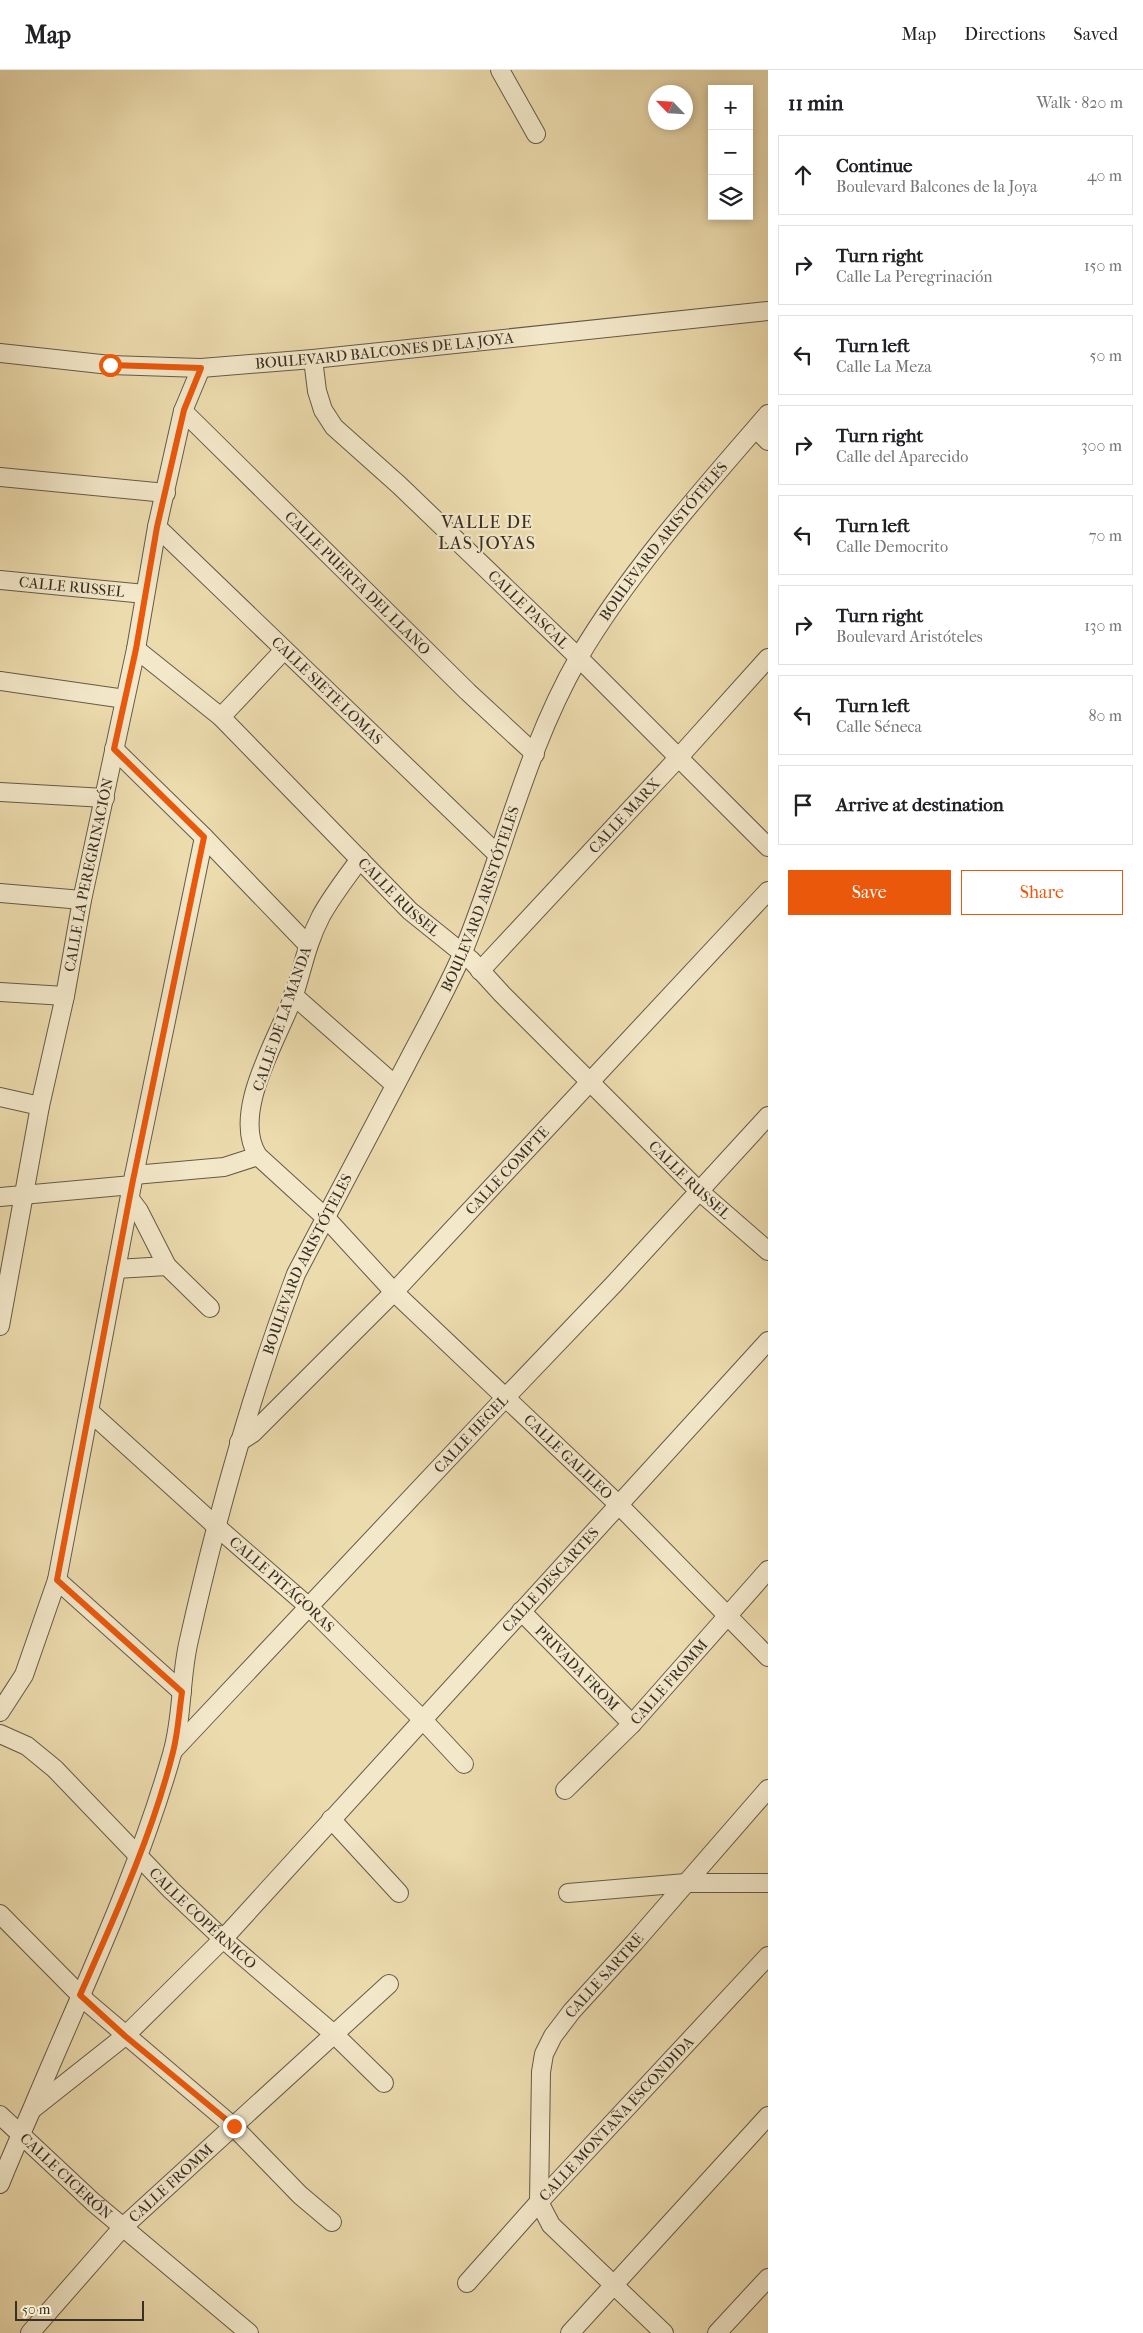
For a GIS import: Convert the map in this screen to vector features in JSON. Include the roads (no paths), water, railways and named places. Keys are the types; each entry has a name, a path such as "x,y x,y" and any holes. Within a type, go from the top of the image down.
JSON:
{"street":[{"path":"500,70 536,134"},
{"path":"759,312 768,324"},
{"name":"BOULEVARD BALCONES DE LA JOYA","path":"0,354 110,365 201,368 312,359 759,312"},
{"name":"CALLE PASCAL","path":"312,359 317,391 323,410 334,427 399,484 579,658 768,847"},
{"name":"CALLE LA PEREGRINACIÓN","path":"0,1326 2,1306 40,1106 65,996 82,900 136,649 157,527 184,410 201,368"},
{"name":"CALLE PUERTA DEL LLANO","path":"184,410 468,692 535,754"},
{"name":"BOULEVARD ARISTÓTELES","path":"0,2184 139,1855 173,1751 187,1645 217,1527 240,1442 273,1335 296,1274 462,953 535,754 556,702 579,658 607,614 638,572 768,414"},
{"path":"756,428 768,441"},
{"path":"0,477 166,493"},
{"name":"CALLE SIETE LOMAS","path":"157,527 498,854"},
{"name":"CALLE RUSSEL","path":"0,580 145,594"},
{"name":"CALLE RUSSEL","path":"136,649 221,717 410,911 462,953 698,1190 768,1251"},
{"path":"221,717 284,650"},
{"name":"CALLE MARX","path":"480,971 679,757 768,658"},
{"path":"0,681 125,699"},
{"path":"114,749 204,837 307,944"},
{"path":"0,792 105,798"},
{"path":"0,1712 24,1675 57,1580 132,1187 204,837"},
{"name":"CALLE DE LA MANDA","path":"258,1156 251,1146 249,1132 258,1081 265,1058 294,995 307,944 322,914 360,859"},
{"name":"CALLE COMPTE","path":"240,1442 253,1433 394,1292 768,891"},
{"path":"0,893 82,900"},
{"path":"0,992 65,996"},
{"path":"294,995 395,1085"},
{"path":"0,1096 40,1106"},
{"name":"CALLE HEGEL","path":"173,1751 506,1396 614,1284 698,1190 768,1116"},
{"path":"0,1197 132,1187 224,1167 258,1156"},
{"name":"CALLE GALILEO","path":"258,1156 326,1218 394,1292 619,1505 768,1657"},
{"path":"132,1187 138,1211 167,1266 210,1308"},
{"path":"116,1269 167,1266"},
{"name":"CALLE DESCARTES","path":"31,2110 125,2036 223,1939 768,1341"},
{"name":"CALLE PITÁGORAS","path":"90,1412 309,1607 422,1719 464,1764"},
{"name":"CALLE FROMM","path":"565,1790 632,1724 727,1614 768,1570"},
{"path":"57,1580 182,1692"},
{"name":"PRIVADA FROM","path":"521,1611 632,1724"},
{"name":"CALLE COPÉRNICO","path":"0,1734 27,1746 55,1769 223,1939 335,2035 384,2083"},
{"name":"CALLE SARTRE","path":"539,2202 541,2072 544,2054 553,2036 572,2010 768,1789"},
{"path":"331,1819 399,1893"},
{"path":"568,1892 686,1883 768,1883"},
{"path":"0,1914 80,1995 125,2036 234,2126 300,2195 332,2222"},
{"name":"CALLE MONTAÑA ESCONDIDA","path":"467,2283 539,2202 767,1958"},
{"name":"CALLE FROMM","path":"30,2333 122,2228 389,1984"},
{"name":"CALLE CICERÓN","path":"0,2115 122,2228 249,2333"},
{"path":"570,2333 768,2116"},
{"path":"539,2202 551,2225 664,2333"},
{"path":"717,2333 768,2278"}],"district":[{"name":"VALLE DE LAS JOYAS","path":"487,532"}]}
